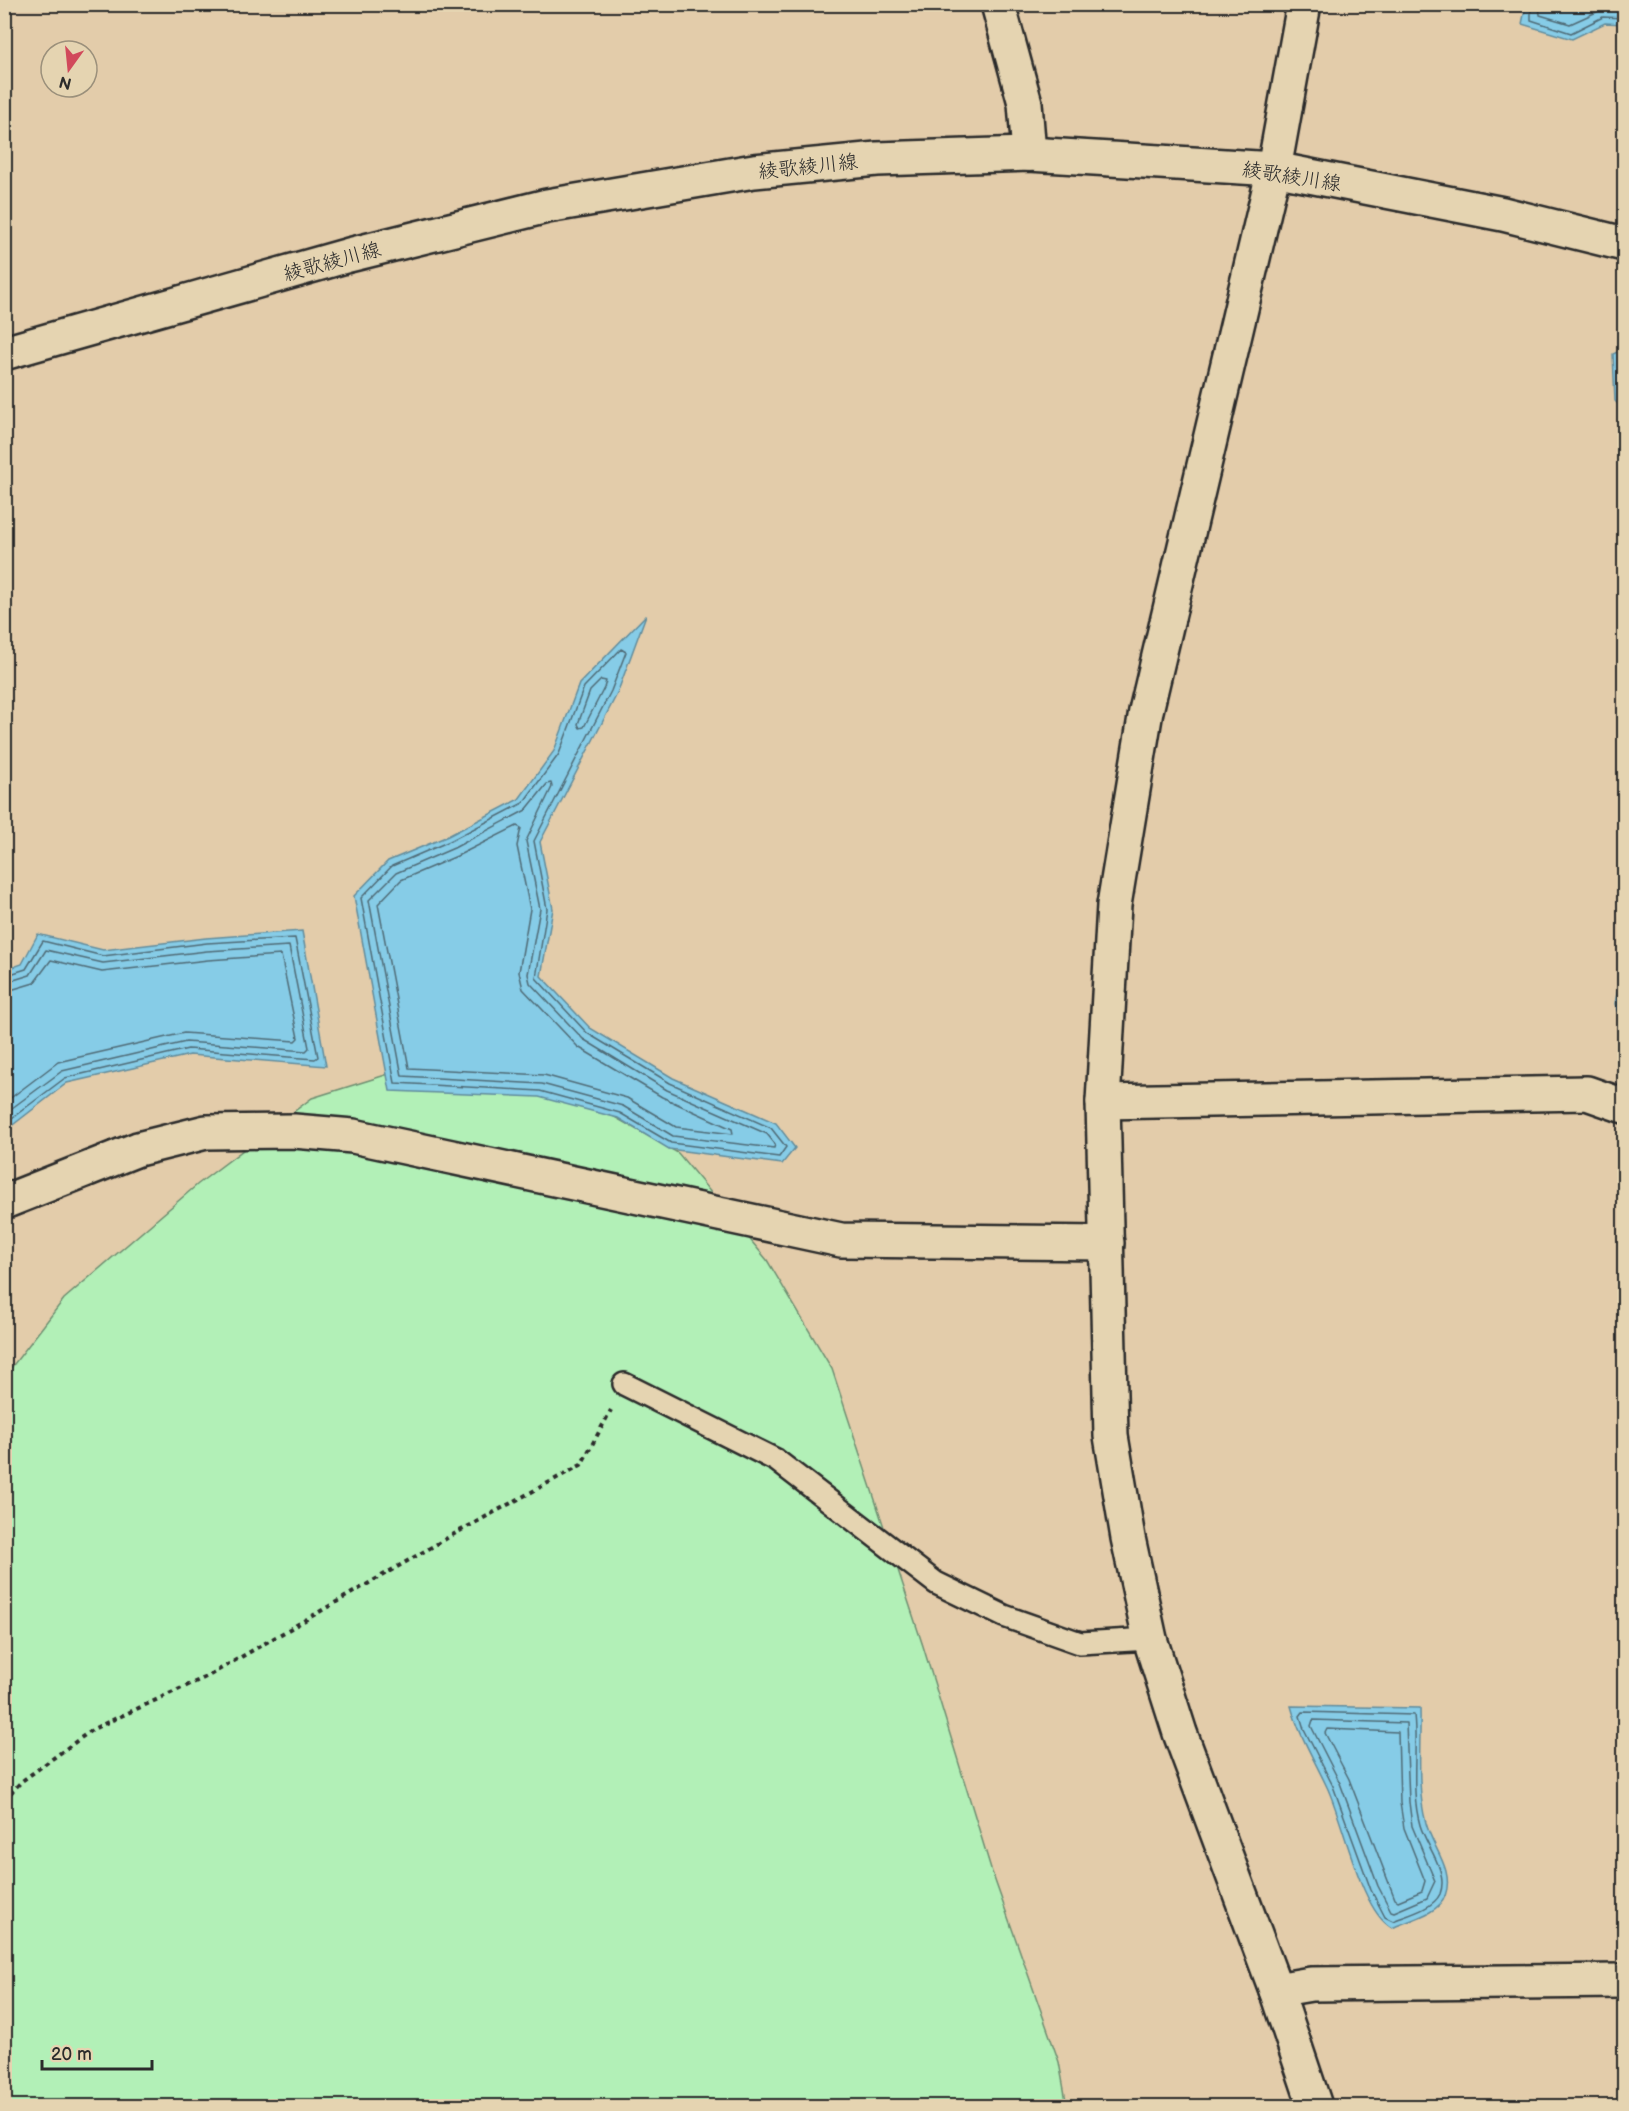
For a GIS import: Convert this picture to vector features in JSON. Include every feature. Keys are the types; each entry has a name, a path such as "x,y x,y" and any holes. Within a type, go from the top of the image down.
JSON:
{"street":[{"path":"998,4 1025,103 1029,154"},
{"path":"1304,4 1274,170 1146,711 1114,904 1103,1102 1111,1436 1128,1538 1150,1639 1180,1733 1276,1990 1315,2106"},
{"name":"綾歌綾川線","path":"4,353 349,255 547,206 754,171 877,159 1029,154 1274,170 1503,214 1624,244"},
{"path":"1103,1102 1587,1092 1624,1106"},
{"path":"4,1202 138,1149 206,1132 294,1131 353,1136 841,1240 1107,1243"},
{"path":"1276,1990 1311,1984 1624,1981"}],"lane":[{"path":"624,1384 776,1460 936,1583 995,1612 1080,1643 1150,1639"}],"path":[{"path":"4,1800 22,1781 93,1729 208,1676 456,1533 581,1466 624,1384"}],"green space":[{"path":"427,1062 546,1078 678,1153 767,1260 832,1369 923,1646 992,1872 1059,2062 1067,2106 5,2106 4,1377 64,1299 198,1184 312,1098"}],"water":[{"path":"1526,5 1624,5 1624,24 1605,23 1572,39 1522,24"},
{"path":"1624,349 1624,410 1615,401 1613,354"},
{"path":"646,615 617,694 540,842 553,909 541,976 590,1028 673,1078 776,1123 795,1148 782,1164 669,1149 618,1118 539,1097 390,1091 354,896 388,861 448,836 519,799 554,751 579,684"},
{"path":"302,931 326,1066 190,1055 67,1083 5,1131 5,970 22,964 38,934 103,950 206,938"},
{"path":"1624,957 1624,1023 1615,1004"},
{"path":"1291,1706 1420,1708 1420,1781 1423,1809 1429,1832 1447,1877 1445,1896 1442,1902 1430,1912 1392,1928 1381,1919 1362,1885 1333,1802 1302,1737"}]}
